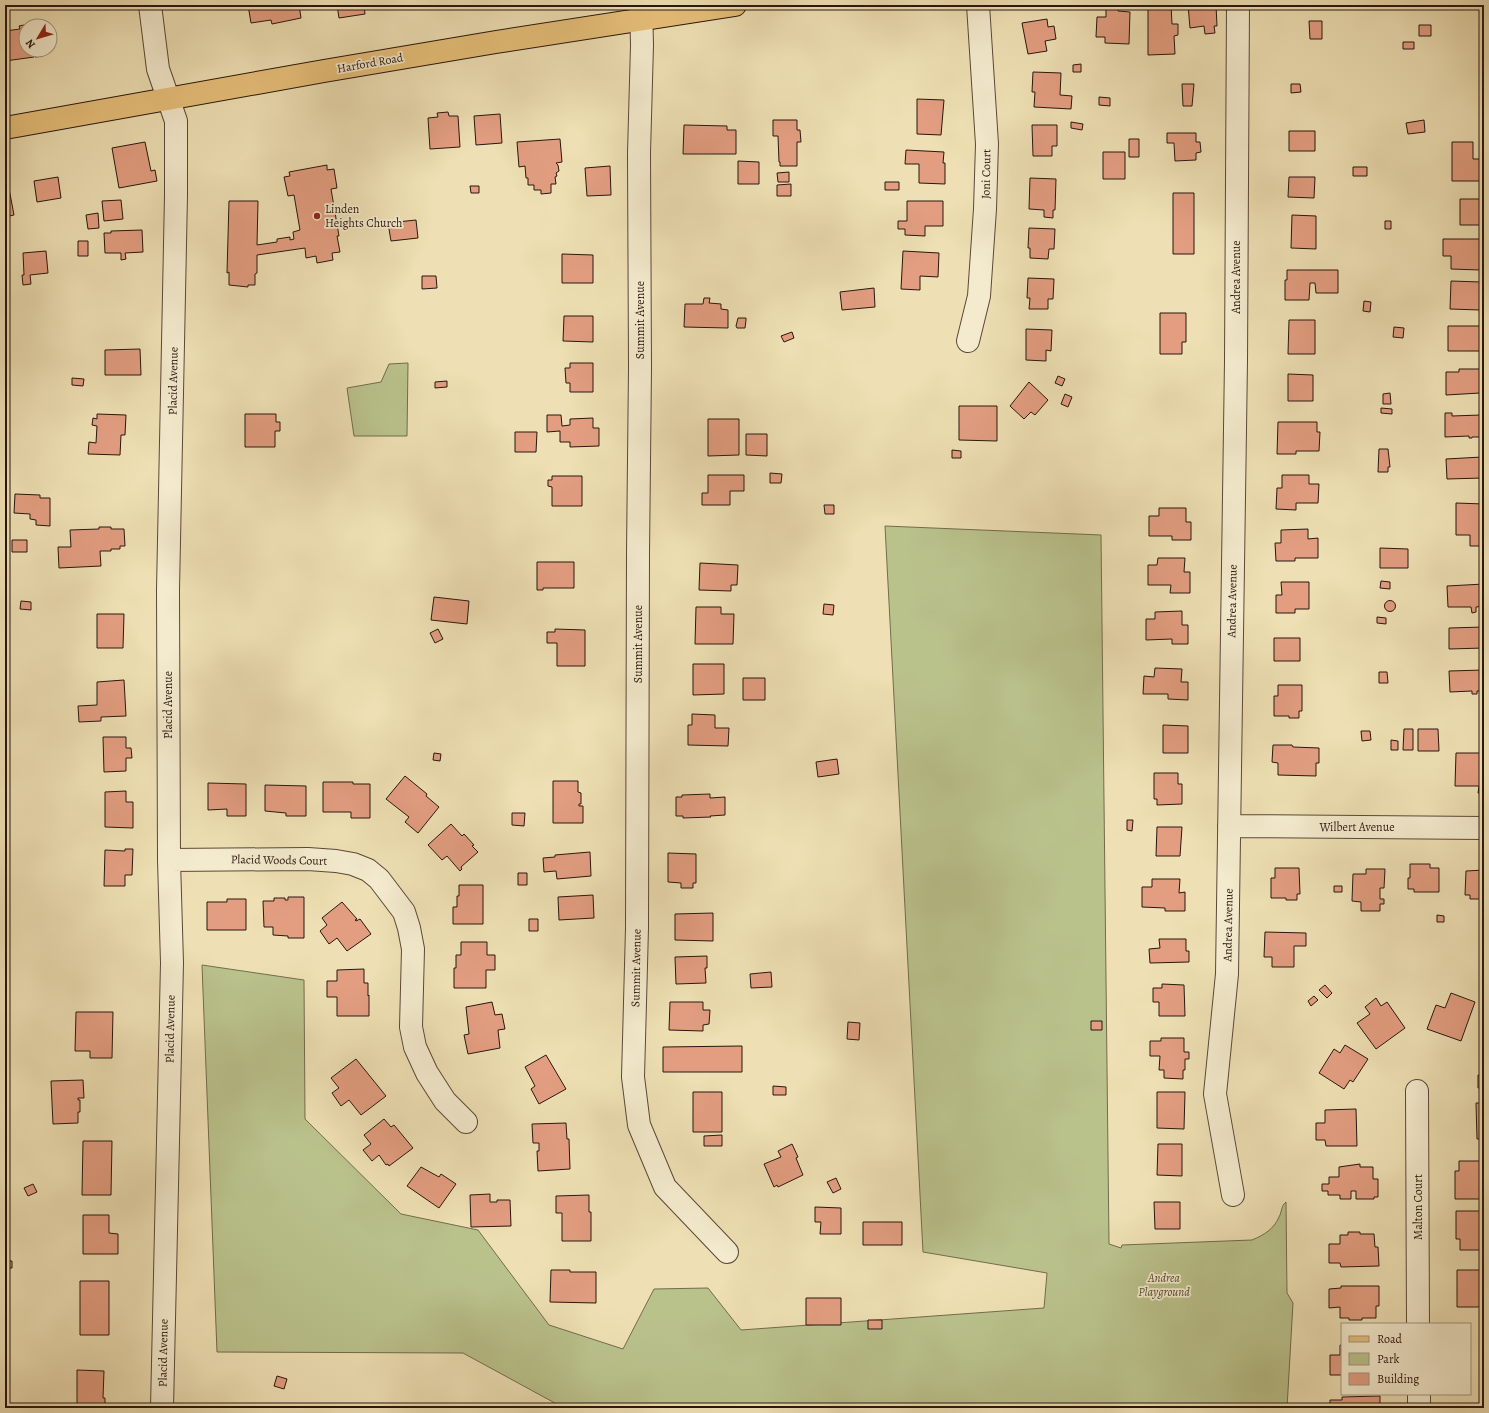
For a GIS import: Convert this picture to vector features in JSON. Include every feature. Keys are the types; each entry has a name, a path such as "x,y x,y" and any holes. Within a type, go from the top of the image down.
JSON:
{"main road":[{"name":"Harford Road","path":"5,128 642,12 735,5"}],"street":[{"name":"Placid Avenue","path":"150,5 158,69 176,121 168,590 169,860 172,963 162,1408"},
{"name":"Joni Court","path":"968,341 979,296 985,210 987,144 978,5"},
{"name":"Andrea Avenue","path":"1233,1195 1215,1094 1227,974 1236,361 1238,5"},
{"name":"Summit Avenue","path":"642,12 639,152 640,368 637,928 633,1077 639,1125 665,1187 727,1252"},
{"name":"Wilbert Avenue","path":"1229,826 1484,828"},
{"name":"Placid Woods Court","path":"169,860 308,859 336,861 353,864 368,870 379,879 404,912 409,928 413,949 411,1027 415,1047 427,1073 445,1100 466,1122"},
{"name":"Malton Court","path":"1417,1091 1418,1323"},
{"path":"1419,1395 1419,1408"}],"green space":[{"path":"408,363 407,436 354,436 347,388 381,382 389,364"},
{"name":"Andrea Playground","path":"885,526 1101,535 1109,1244 1121,1248 1122,1245 1252,1240 1264,1234 1274,1225 1280,1215 1283,1205 1286,1202 1287,1293 1293,1303 1287,1408 564,1408 463,1353 217,1352 202,965 304,980 305,1119 401,1214 478,1230 549,1325 623,1349 654,1289 708,1288 741,1330 1044,1308 1047,1273 923,1252"}],"building":[{"path":"248,5 299,5 301,18 272,24 271,20 251,23"},
{"path":"337,5 364,5 365,14 339,18"},
{"path":"1106,5 1119,5 1118,11 1130,12 1129,44 1105,43 1105,37 1096,37 1097,17 1106,17"},
{"path":"1148,5 1171,5 1172,24 1178,24 1178,35 1174,36 1175,54 1148,55"},
{"path":"1188,5 1216,5 1217,26 1214,26 1215,33 1205,34 1204,26 1190,28"},
{"path":"1326,5 1349,5 1326,7"},
{"path":"1047,19 1048,27 1054,26 1056,39 1045,41 1047,51 1028,54 1022,23"},
{"path":"1309,21 1322,21 1322,39 1310,39"},
{"path":"1419,25 1431,25 1431,36 1419,36"},
{"path":"18,29 18,58 27,58 5,61 5,31"},
{"path":"1403,42 1414,42 1414,49 1403,49"},
{"path":"1081,64 1081,72 1073,72 1073,65"},
{"path":"1033,72 1061,73 1060,95 1072,96 1071,109 1034,107 1035,92 1032,92"},
{"path":"1182,84 1194,84 1192,106 1183,106"},
{"path":"1291,84 1300,84 1301,92 1291,93"},
{"path":"1099,97 1110,98 1110,106 1099,105"},
{"path":"917,99 944,100 941,135 917,134"},
{"path":"448,112 449,116 458,116 460,147 430,149 428,118 438,117 437,113"},
{"path":"500,114 502,143 476,145 474,116"},
{"path":"773,120 797,120 797,130 800,130 801,142 797,142 797,166 780,166 778,136 773,136"},
{"path":"1424,120 1425,132 1408,134 1406,123"},
{"path":"1071,122 1083,124 1082,130 1071,128"},
{"path":"684,125 727,126 727,130 736,130 736,154 683,154"},
{"path":"1032,125 1057,125 1057,146 1052,146 1052,156 1033,156"},
{"path":"1289,131 1315,131 1315,151 1289,151"},
{"path":"1167,133 1196,133 1196,142 1200,142 1201,152 1196,153 1196,160 1175,161 1174,143 1167,143"},
{"path":"560,139 562,162 556,163 559,171 556,173 557,176 555,177 556,184 551,184 551,193 541,194 541,190 534,190 534,185 528,185 525,166 519,167 517,142"},
{"path":"1129,139 1139,139 1139,157 1129,157"},
{"path":"145,142 151,171 155,170 157,181 119,188 112,148"},
{"path":"1452,142 1473,142 1473,159 1484,159 1484,171 1481,171 1481,181 1452,181"},
{"path":"906,150 944,152 943,163 945,163 945,184 919,183 919,164 905,164"},
{"path":"1103,152 1125,152 1125,179 1103,179"},
{"path":"738,161 759,162 759,184 738,184"},
{"name":"Linden Heights Church","path":"327,165 327,170 334,169 337,188 331,189 339,236 337,236 340,252 332,253 333,260 317,263 316,256 306,258 305,248 257,255 255,285 248,285 248,287 229,285 229,272 227,273 229,201 258,201 257,245 277,242 277,239 290,237 290,240 294,239 293,232 300,230 294,195 288,196 284,177 290,176 289,172"},
{"path":"610,166 611,195 587,196 585,168"},
{"path":"1353,167 1367,167 1367,176 1353,176"},
{"path":"789,172 789,182 778,182 777,173"},
{"path":"58,177 61,198 37,202 34,181"},
{"path":"1289,177 1315,177 1314,198 1288,197"},
{"path":"5,178 7,178 14,215 5,217"},
{"path":"1030,178 1056,179 1055,210 1053,210 1053,218 1044,217 1044,210 1029,209"},
{"path":"885,182 899,182 899,190 885,190"},
{"path":"791,184 791,196 777,196 777,185"},
{"path":"470,186 479,186 479,193 471,193"},
{"path":"1173,193 1194,193 1194,254 1173,254"},
{"path":"1460,199 1481,199 1481,207 1484,207 1484,217 1481,217 1481,225 1460,225"},
{"path":"121,200 123,219 104,221 102,201"},
{"path":"907,201 943,201 943,226 925,226 925,236 905,235 905,229 898,229 898,221 907,221"},
{"path":"98,213 99,228 88,229 86,215"},
{"path":"1292,215 1316,216 1316,249 1291,248"},
{"path":"416,220 418,238 391,241 388,223"},
{"path":"1385,221 1391,221 1391,229 1385,229"},
{"path":"1029,228 1055,229 1054,249 1049,249 1048,259 1030,258 1030,248 1028,248"},
{"path":"142,230 143,252 125,253 126,259 121,260 121,253 105,253 104,233 111,233 111,231"},
{"path":"1443,239 1480,239 1480,270 1451,269 1451,256 1443,256"},
{"path":"78,241 88,241 88,256 78,256"},
{"path":"46,251 48,273 30,275 31,284 23,285 23,253"},
{"path":"903,251 939,253 938,277 920,276 920,290 901,289"},
{"path":"562,254 593,255 593,283 562,283"},
{"path":"1287,270 1338,270 1338,293 1316,293 1315,283 1310,283 1309,300 1285,300 1285,280 1287,280"},
{"path":"422,276 436,276 437,288 422,289"},
{"path":"1028,278 1054,279 1053,299 1048,299 1048,309 1029,309 1030,298 1027,298"},
{"path":"1451,281 1481,282 1480,310 1450,309"},
{"path":"874,288 875,307 842,310 840,292"},
{"path":"704,298 710,298 709,303 721,304 721,309 728,310 728,328 684,327 685,304 703,304"},
{"path":"1364,301 1371,302 1370,312 1363,311"},
{"path":"1160,313 1186,313 1186,342 1182,342 1182,354 1160,354"},
{"path":"564,316 593,316 593,342 563,341"},
{"path":"738,318 746,318 745,328 737,328"},
{"path":"1289,320 1315,320 1315,354 1288,354"},
{"path":"1448,326 1480,326 1481,351 1448,351"},
{"path":"1394,327 1404,328 1403,338 1393,337"},
{"path":"1026,329 1052,330 1051,351 1046,350 1046,361 1026,360"},
{"path":"792,332 794,338 784,342 781,336"},
{"path":"140,349 141,375 105,375 105,350"},
{"path":"570,363 593,363 593,392 570,392 570,383 566,383 565,368 570,368"},
{"path":"1459,369 1480,369 1480,393 1446,395 1446,372 1459,372"},
{"path":"1288,374 1313,375 1313,401 1288,401"},
{"path":"1058,376 1065,379 1062,386 1055,383"},
{"path":"72,378 84,379 83,386 72,385"},
{"path":"447,381 447,387 435,388 435,382"},
{"path":"1029,382 1048,400 1035,415 1031,412 1024,419 1010,406"},
{"path":"1390,393 1391,404 1383,404 1383,394"},
{"path":"1065,394 1072,397 1068,407 1061,404"},
{"path":"959,406 997,406 997,441 959,440"},
{"path":"1381,408 1392,409 1392,414 1381,413"},
{"path":"1445,413 1452,413 1452,416 1481,415 1481,437 1445,437"},
{"path":"97,414 126,415 125,435 121,435 120,455 88,454 89,442 96,443 97,426 92,425 93,418 97,419"},
{"path":"245,414 276,414 276,422 280,422 280,431 275,431 275,447 245,447"},
{"path":"547,415 561,415 562,426 570,425 570,419 593,418 593,428 599,428 599,446 570,447 570,442 560,442 560,431 547,432"},
{"path":"708,419 739,419 739,455 708,456"},
{"path":"1278,422 1317,422 1317,432 1320,432 1319,451 1296,451 1296,454 1277,454"},
{"path":"515,432 537,432 536,452 515,452"},
{"path":"746,434 767,434 767,456 746,455"},
{"path":"1379,449 1388,449 1390,467 1388,467 1388,472 1378,472"},
{"path":"952,450 961,451 961,458 952,458"},
{"path":"1482,457 1483,478 1447,479 1446,459"},
{"path":"770,473 782,474 781,483 770,483"},
{"path":"708,475 744,475 744,491 730,491 730,505 702,505 702,493 708,493"},
{"path":"1282,475 1309,475 1309,484 1319,484 1318,503 1296,503 1296,510 1276,509 1277,488 1282,488"},
{"path":"552,476 582,476 582,506 552,506 552,487 548,486 548,480 552,480"},
{"path":"15,494 40,495 40,498 50,498 50,526 36,525 36,520 30,519 30,514 14,513"},
{"path":"1456,503 1484,504 1484,534 1481,534 1481,546 1470,546 1470,535 1456,535"},
{"path":"824,505 834,505 834,514 825,514"},
{"path":"1159,508 1186,508 1186,522 1191,522 1191,540 1172,540 1172,536 1149,536 1149,516 1159,516"},
{"path":"99,527 124,529 125,546 120,546 120,549 111,549 111,551 100,551 101,566 59,568 58,547 71,547 70,530 99,529"},
{"path":"1308,529 1308,539 1318,538 1318,558 1295,558 1295,561 1276,561 1275,543 1281,543 1281,530"},
{"path":"12,540 27,540 27,552 12,552"},
{"path":"1380,548 1408,549 1408,568 1380,568"},
{"path":"1158,558 1185,558 1184,572 1190,572 1190,593 1170,593 1171,585 1148,585 1148,565 1157,565"},
{"path":"537,562 574,562 574,588 543,588 543,590 537,590"},
{"path":"700,563 738,565 737,585 731,585 731,591 699,590"},
{"path":"1381,581 1390,582 1390,589 1380,588"},
{"path":"1281,582 1309,582 1309,609 1295,609 1295,613 1276,613 1276,595 1282,595"},
{"path":"1484,584 1484,606 1476,607 1476,612 1472,613 1471,607 1448,607 1447,586"},
{"path":"434,597 469,601 467,624 431,620"},
{"path":"21,601 31,602 31,610 20,609"},
{"path":"1388,601 1392,601 1394,602 1394,610 1388,611 1385,608 1385,604"},
{"path":"824,604 834,605 833,615 823,614"},
{"path":"696,607 721,607 721,614 734,614 733,644 695,644"},
{"path":"1182,611 1182,625 1188,625 1188,644 1172,644 1172,639 1146,640 1146,619 1155,619 1155,612"},
{"path":"97,614 124,614 123,648 97,648"},
{"path":"1377,617 1386,618 1386,624 1377,623"},
{"path":"1484,627 1484,648 1449,649 1449,628"},
{"path":"438,629 443,639 435,643 430,633"},
{"path":"555,629 585,630 585,666 557,666 557,643 547,643 547,632 555,632"},
{"path":"1274,638 1300,638 1300,661 1274,661"},
{"path":"693,664 724,664 724,694 693,695"},
{"path":"1155,668 1182,669 1181,682 1188,682 1188,700 1168,699 1168,694 1143,694 1144,676 1154,677"},
{"path":"1484,670 1484,691 1477,691 1477,694 1472,694 1472,691 1450,692 1449,671"},
{"path":"1379,672 1387,672 1388,683 1379,683"},
{"path":"743,678 765,678 765,700 743,700"},
{"path":"124,680 126,716 101,717 101,721 79,722 78,706 97,705 97,682"},
{"path":"1278,685 1302,685 1302,711 1299,711 1299,718 1274,716 1274,696 1278,696"},
{"path":"692,714 715,715 715,728 729,728 728,746 688,745 688,725 692,725"},
{"path":"1163,725 1188,726 1188,753 1163,753"},
{"path":"1404,729 1413,729 1413,750 1403,750"},
{"path":"1418,729 1438,729 1439,751 1418,751"},
{"path":"1361,731 1370,731 1371,740 1362,741"},
{"path":"103,737 126,737 126,748 131,748 132,758 126,758 126,771 104,772"},
{"path":"1391,740 1398,741 1398,750 1391,750"},
{"path":"1273,745 1292,745 1293,747 1319,748 1319,763 1316,763 1316,776 1278,775 1278,763 1272,762"},
{"path":"1480,750 1484,750 1484,793 1478,793 1479,786 1455,786 1456,753 1480,753"},
{"path":"434,753 441,754 440,761 433,760"},
{"path":"837,759 839,774 818,777 816,762"},
{"path":"1154,773 1178,773 1178,784 1182,784 1182,804 1157,805 1157,799 1154,799"},
{"path":"405,776 427,794 426,796 439,807 418,833 405,822 409,817 386,799"},
{"path":"553,781 578,781 578,792 581,793 581,804 579,804 579,806 583,806 583,823 553,823"},
{"path":"323,782 353,782 353,784 370,784 370,818 351,818 351,812 323,812"},
{"path":"208,783 246,784 246,816 227,816 227,809 208,810"},
{"path":"265,785 306,786 306,816 286,816 286,813 265,811"},
{"path":"126,791 126,802 133,802 133,828 105,827 105,792"},
{"path":"710,794 710,798 725,797 725,815 683,818 683,816 676,816 676,797 682,797 682,795"},
{"path":"512,813 525,813 524,826 512,825"},
{"path":"1127,820 1133,820 1132,831 1127,830"},
{"path":"451,824 462,836 464,834 478,852 461,867 462,869 460,871 447,856 442,860 428,845"},
{"path":"1157,827 1182,827 1180,856 1156,856"},
{"path":"125,849 133,849 132,875 125,875 125,886 104,886 105,850 125,851"},
{"path":"590,852 591,876 557,879 556,871 544,872 543,858 555,857 555,855"},
{"path":"668,853 696,854 696,883 693,883 693,888 681,888 681,883 668,882"},
{"path":"1410,864 1430,864 1430,868 1439,868 1439,892 1414,892 1414,889 1408,889"},
{"path":"1275,868 1299,868 1300,894 1297,894 1297,900 1271,898 1271,878 1275,878"},
{"path":"1366,869 1385,869 1384,888 1380,888 1380,899 1384,899 1384,904 1380,904 1380,911 1361,911 1361,902 1352,901 1353,874 1366,874"},
{"path":"1484,870 1484,899 1470,899 1470,895 1465,895 1466,871"},
{"path":"518,873 527,873 527,885 518,885"},
{"path":"1152,879 1180,879 1179,893 1185,892 1185,911 1165,911 1165,908 1142,907 1142,887 1152,887"},
{"path":"459,885 483,885 483,924 453,924 453,907 457,907"},
{"path":"1334,886 1342,886 1342,892 1334,892"},
{"path":"593,895 594,918 559,920 558,897"},
{"path":"288,897 304,897 304,938 288,938 288,936 273,935 273,927 264,927 263,901 274,901 274,898 285,898 285,900 288,900"},
{"path":"227,899 246,899 246,930 207,930 207,902 227,902"},
{"path":"342,902 357,919 355,920 360,919 371,934 347,951 337,938 329,944 320,931 327,925 322,918"},
{"path":"713,913 713,941 675,940 675,914"},
{"path":"1437,915 1444,916 1444,922 1437,922"},
{"path":"529,919 538,919 538,931 529,931"},
{"path":"1265,932 1306,933 1306,946 1294,946 1294,967 1272,967 1272,957 1264,957"},
{"path":"1159,939 1186,939 1186,951 1189,951 1189,962 1150,963 1149,949 1160,948"},
{"path":"461,942 487,942 487,955 495,955 495,970 486,970 486,988 454,988 454,968 456,968 456,955 461,955"},
{"path":"707,956 707,968 705,968 706,983 676,984 675,957"},
{"path":"364,969 364,983 368,983 369,1016 337,1016 337,997 327,997 327,981 337,981 337,970"},
{"path":"771,972 772,987 751,988 750,974"},
{"path":"1162,984 1184,985 1185,1016 1159,1016 1159,1002 1153,1002 1153,988 1162,988"},
{"path":"1325,985 1332,993 1327,998 1319,990"},
{"path":"1451,993 1475,1002 1461,1041 1427,1029 1436,1005 1445,1008"},
{"path":"1314,996 1318,1000 1311,1006 1308,1001"},
{"path":"1376,998 1381,1006 1387,1002 1405,1028 1376,1049 1357,1023 1370,1014 1365,1007"},
{"path":"492,1002 495,1015 502,1014 505,1029 498,1030 500,1048 468,1054 464,1035 469,1034 466,1007"},
{"path":"670,1002 703,1002 703,1010 710,1010 709,1024 703,1025 703,1031 669,1030"},
{"path":"76,1012 113,1012 112,1058 90,1058 90,1051 75,1051"},
{"path":"1091,1021 1102,1021 1102,1030 1091,1030"},
{"path":"848,1022 860,1023 859,1040 847,1039"},
{"path":"1161,1038 1184,1038 1184,1052 1189,1052 1189,1059 1185,1059 1183,1079 1164,1078 1164,1070 1159,1070 1160,1056 1150,1056 1150,1041 1161,1041"},
{"path":"1345,1045 1368,1059 1353,1082 1350,1080 1344,1089 1319,1073 1334,1049 1340,1053"},
{"path":"742,1046 742,1072 663,1072 663,1047"},
{"path":"1482,1050 1484,1050 1484,1088 1478,1088 1478,1075 1482,1075"},
{"path":"546,1055 566,1089 539,1104 531,1089 535,1086 525,1067"},
{"path":"356,1059 386,1096 361,1115 349,1100 341,1106 332,1093 339,1088 331,1078"},
{"path":"83,1080 84,1098 78,1098 78,1100 80,1100 80,1112 78,1112 78,1123 53,1124 51,1081"},
{"path":"773,1086 786,1087 786,1095 773,1095"},
{"path":"693,1092 722,1092 722,1132 693,1132"},
{"path":"1157,1092 1185,1092 1184,1129 1157,1128"},
{"path":"1476,1103 1484,1103 1484,1139 1477,1139"},
{"path":"1356,1109 1357,1146 1326,1146 1325,1140 1316,1140 1316,1123 1325,1123 1325,1110"},
{"path":"384,1119 391,1127 394,1125 413,1148 389,1166 388,1164 386,1165 379,1155 372,1161 363,1150 371,1144 364,1135"},
{"path":"566,1123 567,1139 569,1139 570,1169 538,1171 537,1151 539,1151 539,1143 533,1143 532,1124"},
{"path":"722,1135 722,1146 704,1146 704,1136"},
{"path":"83,1141 112,1141 111,1195 82,1195"},
{"path":"792,1144 798,1157 796,1158 803,1175 778,1187 777,1185 774,1187 764,1164 781,1157 778,1151"},
{"path":"1158,1144 1182,1144 1182,1176 1157,1175"},
{"path":"1459,1161 1484,1161 1484,1189 1482,1189 1482,1199 1455,1199 1455,1171 1459,1171"},
{"path":"1360,1164 1360,1167 1373,1167 1373,1179 1378,1179 1378,1197 1374,1197 1374,1199 1356,1199 1356,1191 1351,1191 1351,1199 1340,1199 1340,1195 1328,1195 1328,1191 1322,1191 1322,1184 1329,1184 1329,1177 1339,1177 1339,1167"},
{"path":"421,1167 439,1177 441,1174 456,1184 439,1208 407,1186"},
{"path":"836,1178 841,1189 833,1193 827,1182"},
{"path":"33,1184 37,1192 28,1196 24,1188"},
{"path":"490,1194 490,1202 497,1202 497,1200 510,1200 511,1226 471,1227 470,1195"},
{"path":"589,1195 589,1212 591,1212 591,1241 562,1241 562,1213 556,1213 556,1196"},
{"path":"1154,1202 1180,1202 1180,1229 1155,1229"},
{"path":"815,1207 841,1208 841,1234 820,1234 821,1222 815,1222"},
{"path":"1456,1211 1484,1212 1484,1250 1460,1250 1460,1239 1456,1239"},
{"path":"83,1215 109,1215 109,1233 118,1234 118,1254 83,1254"},
{"path":"863,1222 902,1222 902,1245 863,1245"},
{"path":"1348,1232 1374,1234 1375,1247 1378,1247 1379,1266 1341,1267 1340,1263 1329,1263 1329,1244 1340,1244 1340,1235 1348,1235"},
{"path":"5,1261 12,1261 12,1268 5,1268"},
{"path":"551,1270 596,1272 596,1303 550,1302"},
{"path":"1457,1270 1482,1270 1482,1280 1484,1280 1484,1307 1457,1307"},
{"path":"80,1281 109,1281 109,1335 80,1335"},
{"path":"1341,1286 1379,1286 1379,1306 1376,1306 1376,1318 1349,1320 1349,1318 1340,1318 1340,1307 1329,1308 1329,1289 1341,1288"},
{"path":"806,1298 841,1298 841,1325 806,1325"},
{"path":"868,1320 882,1320 882,1329 868,1329"},
{"path":"5,1340 9,1340 9,1350 5,1350"},
{"path":"1341,1345 1341,1375 1330,1375 1330,1355 1340,1355"},
{"path":"77,1370 104,1371 103,1398 105,1398 105,1408 77,1408"},
{"path":"277,1376 287,1379 284,1389 274,1386"},
{"path":"1380,1396 1380,1408 1330,1408 1330,1400 1342,1400 1342,1397"}],"place":[{"name":"Linden Heights Church","path":"317,216"}]}
